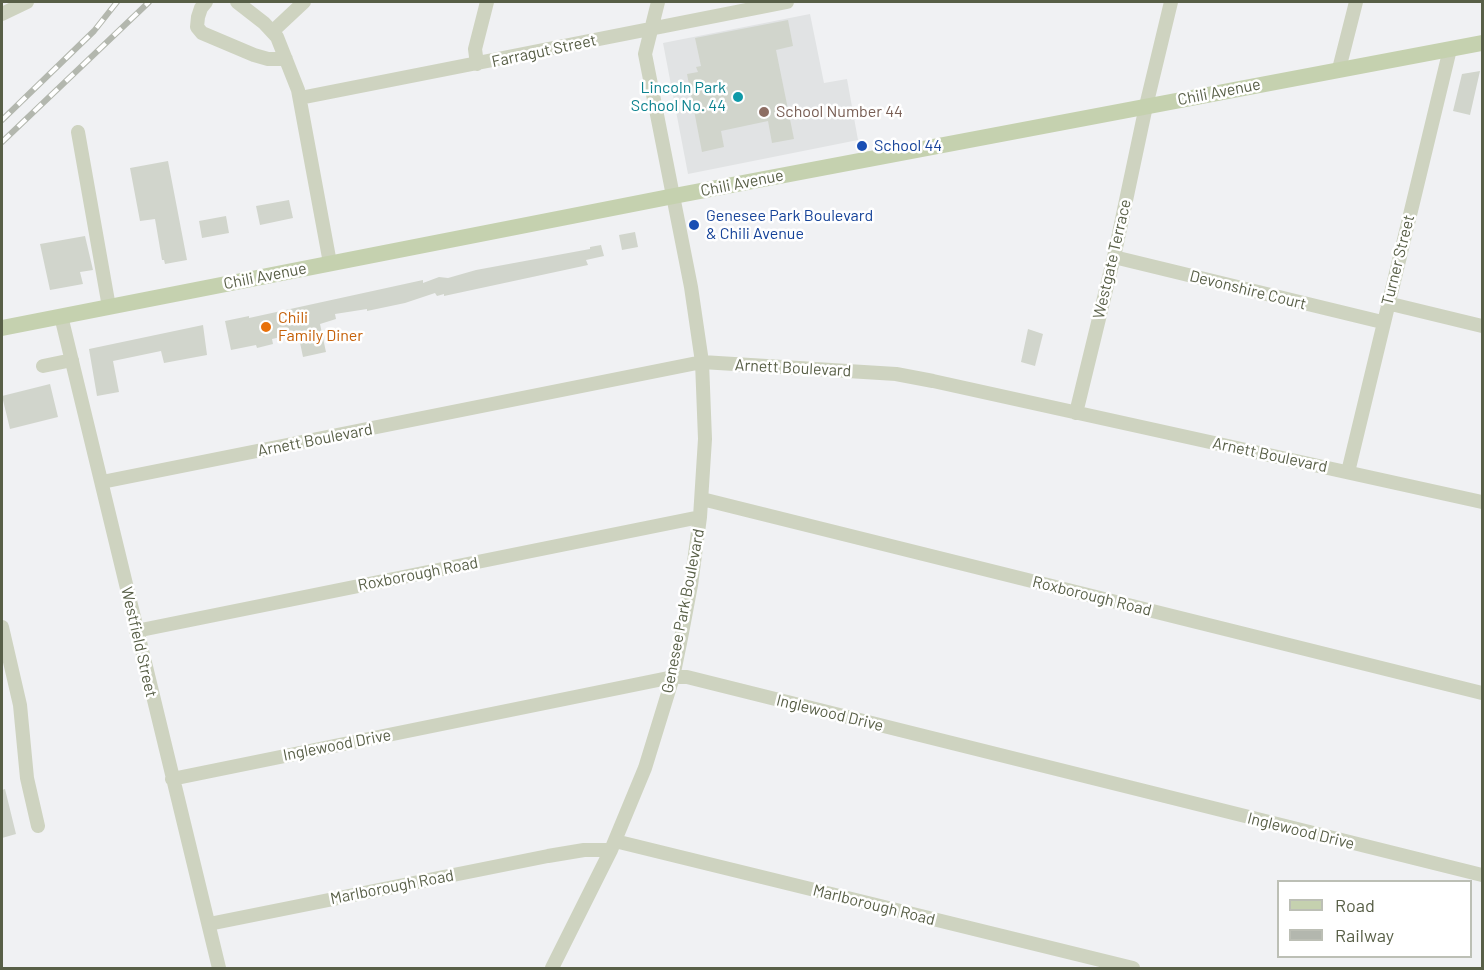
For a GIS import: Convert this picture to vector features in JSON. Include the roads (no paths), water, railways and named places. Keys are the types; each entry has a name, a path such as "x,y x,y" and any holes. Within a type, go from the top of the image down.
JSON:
{"main road":[{"name":"Chili Avenue","path":"2,328 674,196 1482,43"}],"street":[{"path":"2,14 27,2"},
{"path":"206,2 198,17 197,27 202,33 254,55 268,59 286,59"},
{"path":"237,2 273,31 295,81 330,263"},
{"path":"273,31 304,2"},
{"path":"477,64 475,49 487,2"},
{"name":"Genesee Park Boulevard","path":"552,969 613,845 645,768 673,677 691,585 702,499 705,439 702,362 674,196 646,58 646,47 658,2"},
{"name":"Farragut Street","path":"300,98 787,2"},
{"name":"Westgate Terrace","path":"1076,412 1114,257 1171,2"},
{"path":"1339,69 1356,2"},
{"name":"Turner Street","path":"1347,472 1450,49"},
{"path":"78,132 109,307"},
{"name":"Devonshire Court","path":"1114,257 1382,322"},
{"path":"1387,303 1482,326"},
{"name":"Westfield Street","path":"61,316 219,969"},
{"path":"43,366 72,360"},
{"name":"Arnett Boulevard","path":"102,482 702,362 896,374 1482,502"},
{"name":"Roxborough Road","path":"702,499 1482,693"},
{"name":"Roxborough Road","path":"136,631 700,517"},
{"path":"2,627 20,705 27,778 38,826"},
{"name":"Inglewood Drive","path":"172,779 673,677 687,677 1482,875"},
{"name":"Marlborough Road","path":"209,924 613,845 1133,969"}],"railway":[{"path":"2,120 94,31 117,2"},
{"path":"2,142 149,2"}],"place":[{"name":"Lincoln Park School No. 44","path":"738,97"},
{"name":"School Number 44","path":"764,112"},
{"name":"School 44","path":"862,146"},
{"name":"Genesee Park Boulevard & Chili Avenue","path":"694,225"},
{"name":"Chili Family Diner","path":"266,327"}]}
